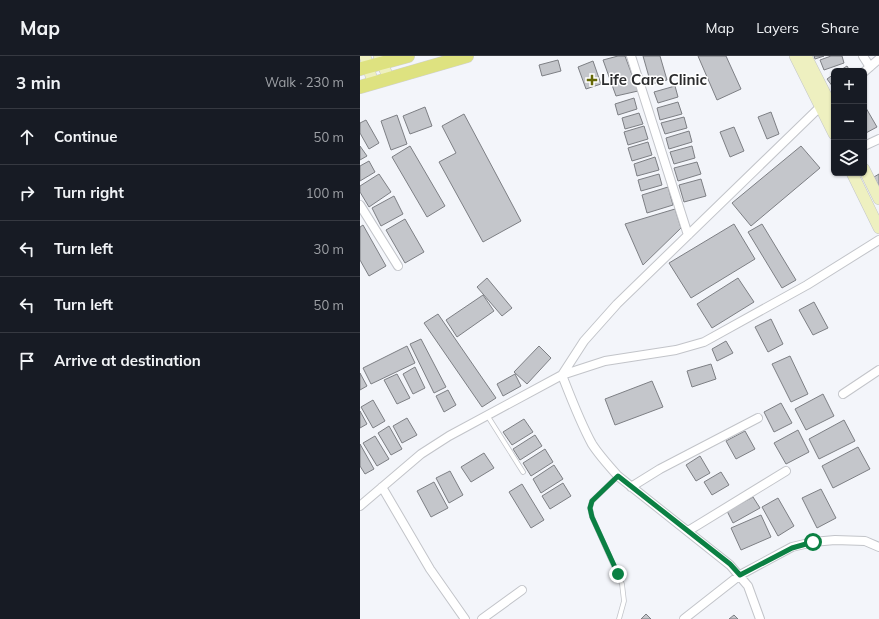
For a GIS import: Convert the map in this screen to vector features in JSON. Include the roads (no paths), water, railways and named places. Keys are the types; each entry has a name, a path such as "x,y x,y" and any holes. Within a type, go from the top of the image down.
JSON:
{"main road":[{"path":"364,64 380,59 408,56"},
{"path":"360,87 468,56"}],"street":[{"path":"631,56 688,235"},
{"path":"795,56 828,101"},
{"path":"806,56 828,101 831,118"},
{"path":"864,56 867,68"},
{"path":"380,59 389,79"},
{"path":"867,70 879,59"},
{"path":"364,64 374,83"},
{"path":"562,375 584,341 617,304 828,101"},
{"path":"867,145 879,139"},
{"path":"867,175 879,200"},
{"path":"853,176 879,228"},
{"path":"360,205 398,266"},
{"path":"360,506 421,454 449,436 562,375 605,361 648,356 704,342 801,288 879,240"},
{"path":"843,394 879,370"},
{"path":"562,375 580,419 593,445 618,476 688,531 740,575 748,586 760,619"},
{"path":"631,487 660,469 758,418"},
{"path":"688,531 786,471"},
{"path":"382,487 430,569 466,619"},
{"path":"684,619 740,575 792,548 813,542 835,540 865,541 879,547"},
{"path":"482,619 522,590"}],"lane":[{"path":"487,415 523,472"},
{"path":"618,476 592,501 590,508 594,523 622,584 624,601 619,619"}],"place":[{"name":"Life Care Clinic","path":"592,80"}]}
